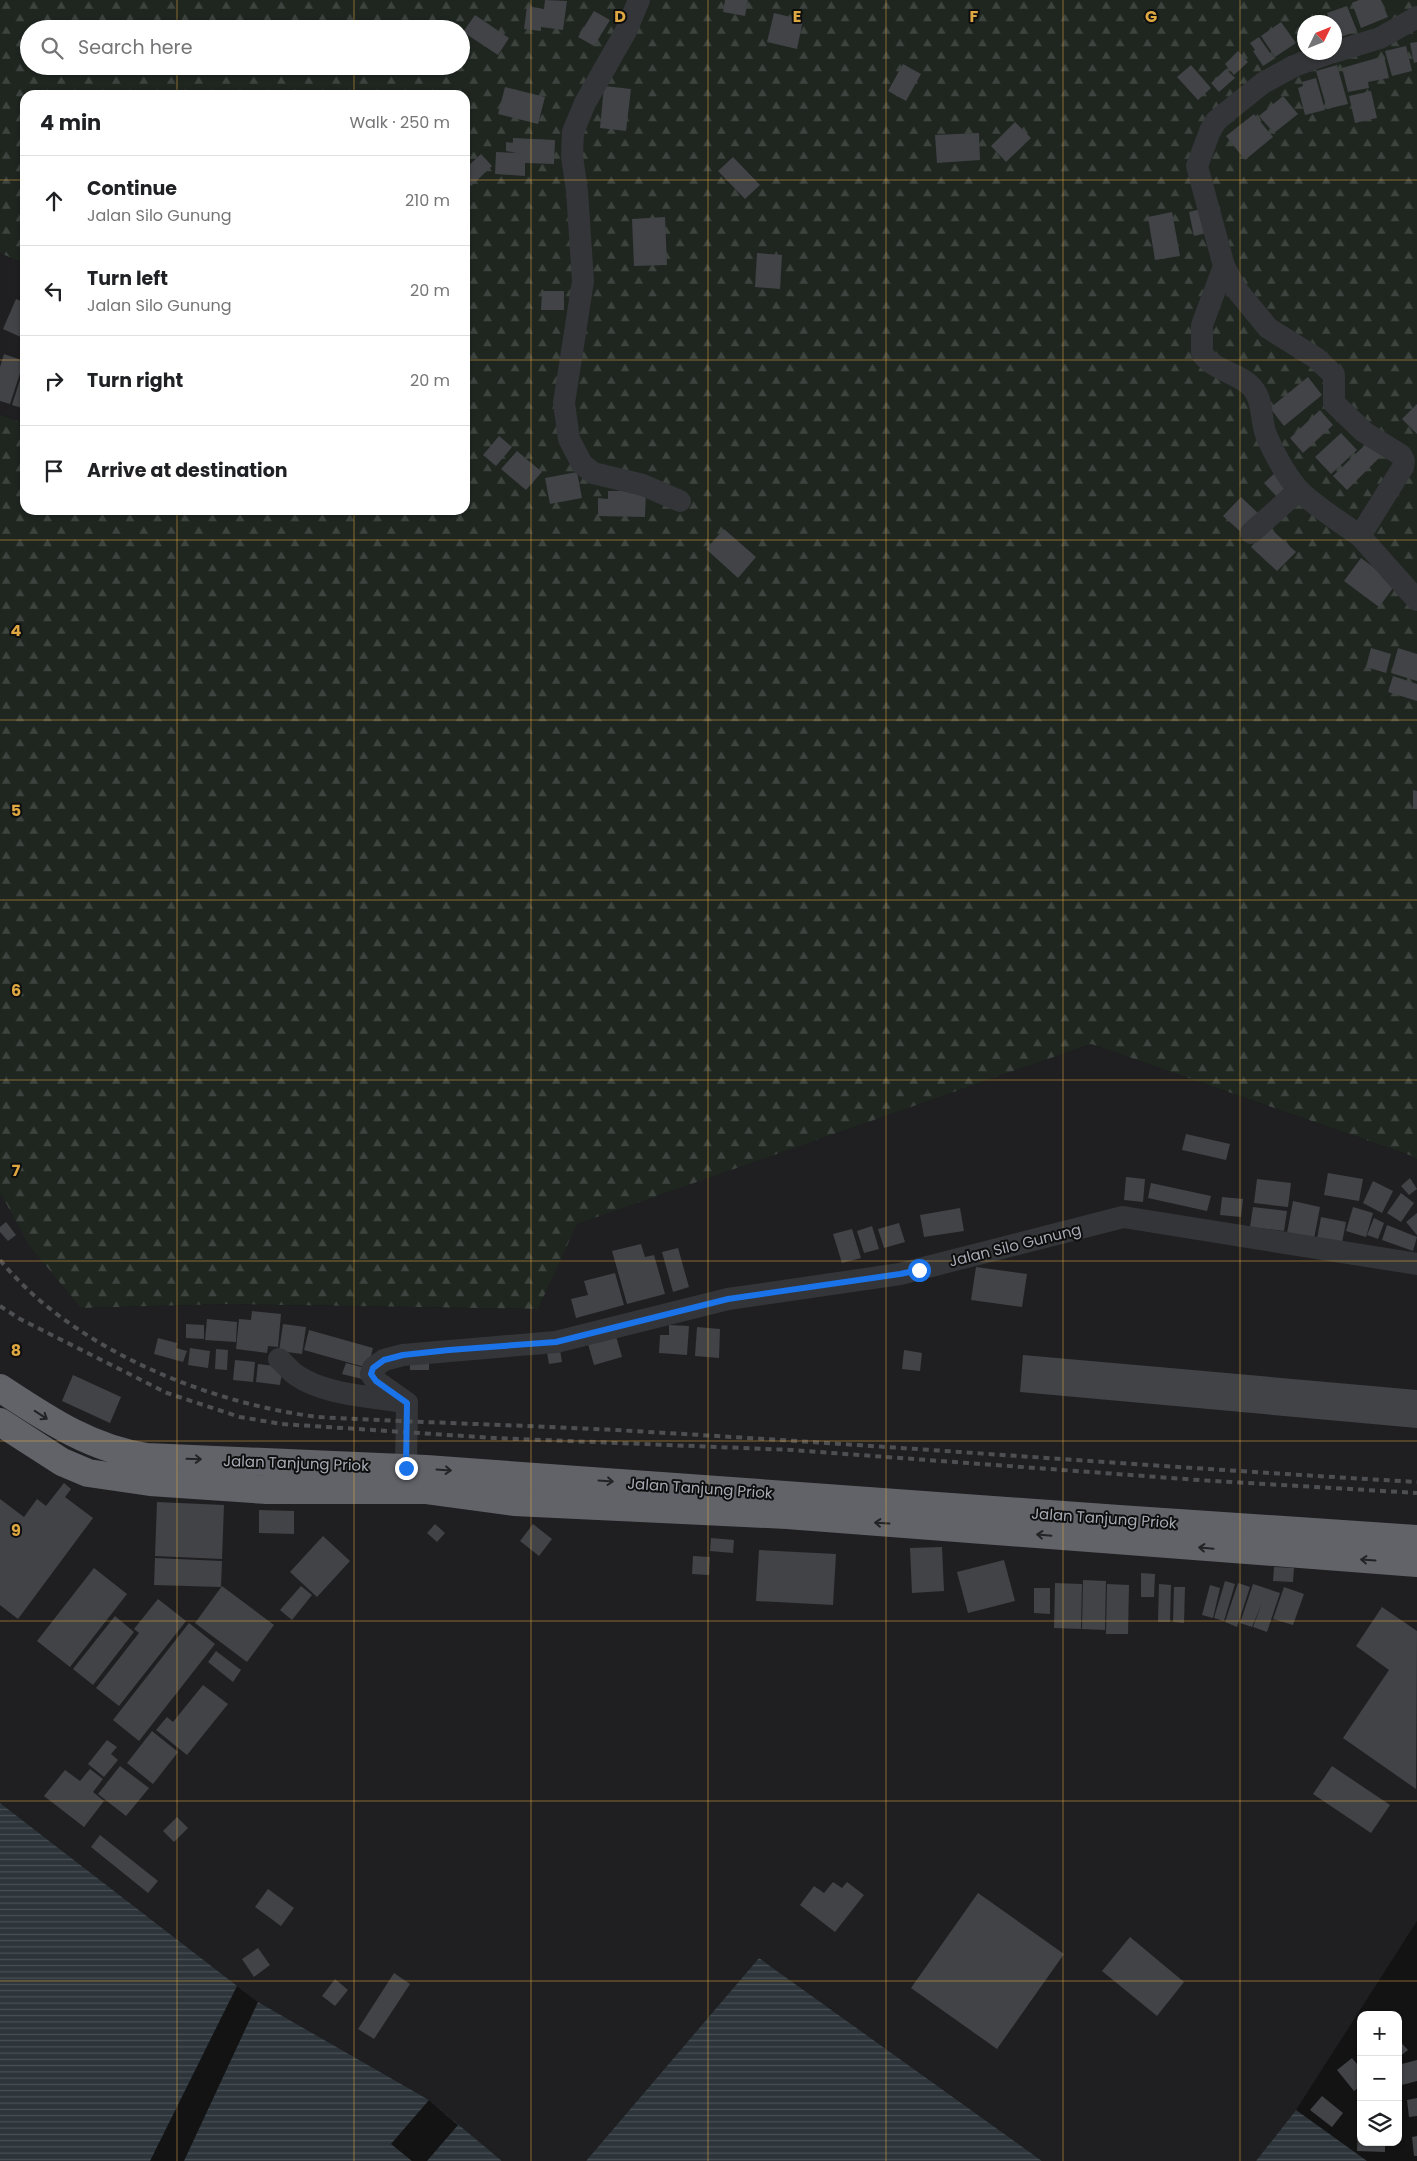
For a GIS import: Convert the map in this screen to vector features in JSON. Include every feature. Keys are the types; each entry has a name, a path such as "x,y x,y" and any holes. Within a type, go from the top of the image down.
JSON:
{"highway":[{"name":"Jalan Tanjung Priok","path":"0,1388 77,1436 126,1454 157,1458 406,1468 1119,1520 1417,1538"},
{"name":"Jalan Tanjung Priok","path":"0,1422 62,1462 88,1473 150,1482 267,1490 425,1490 514,1502 787,1514 1417,1564"}],"street":[{"path":"639,0 626,31 585,103 573,132 572,156 577,191 583,281 564,403 569,439 582,464 593,473 643,485 680,501"},
{"path":"1342,50 1380,38 1417,17"},
{"path":"1311,60 1294,66 1263,83 1216,121 1210,131 1197,166 1224,266 1236,289 1268,328 1316,358 1334,375 1334,403 1341,411 1364,432 1401,455 1404,461 1360,536"},
{"path":"1224,266 1202,325 1202,354 1209,363 1244,380 1254,389 1260,403 1266,434 1275,456 1299,490 1360,536 1417,600"},
{"path":"1252,533 1299,490"},
{"name":"Jalan Silo Gunung","path":"407,1403 376,1381 371,1374 377,1364 403,1355 556,1342 728,1299 900,1274 1123,1217 1417,1264"},
{"path":"279,1359 296,1375 312,1384 343,1392 407,1403 406,1468"}],"shaded area":[{"path":"0,253 20,262 20,422 0,414"},
{"path":"0,645 81,1308 228,1304 538,1309 576,1224 1091,1044 1412,1156 1417,1160 1417,1921 1359,2011 1357,2011 1357,2015 1296,2110 1256,2161 1042,2161 759,1958 586,2161 502,2161 429,2100 258,2002 0,1803"},
{"path":"0,1803 258,2002 429,2100 502,2161 0,2161"},
{"path":"759,1958 1042,2161 586,2161"},
{"path":"1296,2110 1367,2161 1256,2161"}],"green space":[{"path":"0,0 1417,0 1417,1160 1412,1156 1091,1044 577,1224 538,1309 228,1304 81,1308 29,1245 0,1192 0,414 20,422 20,515 470,515 470,90 20,90 20,262 0,253"}],"pier":[{"path":"237,1986 258,2002 184,2161 150,2161"},
{"path":"429,2100 458,2125 427,2161 412,2161 391,2144"}],"building":[{"path":"545,0 567,1 563,30 541,27 541,31 524,29 527,6 544,9"},
{"path":"725,0 748,0 745,16 723,12"},
{"path":"1359,0 1381,0 1388,17 1361,28 1352,3"},
{"path":"1347,6 1357,31 1342,37 1342,15 1328,15 1327,13"},
{"path":"594,11 610,20 594,46 578,37"},
{"path":"774,13 803,20 797,49 767,42"},
{"path":"475,15 509,38 498,55 470,37 470,22"},
{"path":"1281,22 1296,43 1275,57 1261,36"},
{"path":"1259,37 1274,59 1263,66 1250,43"},
{"path":"1417,42 1417,62 1414,63 1410,43"},
{"path":"1406,46 1412,71 1392,76 1385,51"},
{"path":"1238,51 1248,62 1234,75 1225,64"},
{"path":"1384,56 1389,78 1368,82 1369,88 1348,92 1342,68"},
{"path":"903,64 921,74 906,101 888,91"},
{"path":"1191,65 1211,88 1198,100 1177,77"},
{"path":"1337,65 1348,104 1327,109 1316,71"},
{"path":"1226,69 1235,78 1219,92 1211,83"},
{"path":"1316,78 1325,110 1305,115 1298,88 1303,86 1302,82"},
{"path":"604,86 631,89 626,131 600,128"},
{"path":"505,87 545,97 538,124 498,114"},
{"path":"1371,91 1377,118 1355,123 1349,96"},
{"path":"1283,96 1298,114 1274,133 1259,116"},
{"path":"1254,114 1273,137 1245,160 1226,136"},
{"path":"1015,122 1031,138 1006,162 991,146"},
{"path":"979,133 980,160 937,163 935,135"},
{"path":"513,138 555,140 554,164 525,163 525,176 495,174 496,152 517,153 506,151 506,142 513,143"},
{"path":"481,154 492,166 471,186 470,164"},
{"path":"733,157 760,185 745,199 718,171"},
{"path":"1201,209 1207,233 1194,236 1189,212"},
{"path":"1172,212 1180,256 1155,260 1148,217"},
{"path":"665,217 667,265 634,266 632,219"},
{"path":"757,253 782,255 780,289 755,287"},
{"path":"542,291 564,291 564,310 541,310"},
{"path":"16,299 20,301 20,337 3,329"},
{"path":"4,354 20,360 20,373 10,404 0,401 0,367"},
{"path":"1308,377 1322,395 1284,426 1270,408"},
{"path":"20,380 20,407 12,405"},
{"path":"1417,404 1417,434 1402,419"},
{"path":"1320,410 1333,425 1303,453 1290,438"},
{"path":"1341,433 1357,450 1331,474 1315,457"},
{"path":"499,436 512,447 496,466 483,455"},
{"path":"1369,441 1383,454 1347,490 1333,476"},
{"path":"517,451 542,472 526,490 501,469"},
{"path":"577,472 582,498 550,504 545,478"},
{"path":"1275,473 1289,488 1278,498 1264,483"},
{"path":"608,491 646,491 645,517 598,516 598,498 608,499"},
{"path":"1241,497 1259,514 1242,533 1223,516"},
{"path":"1269,527 1296,552 1277,571 1251,547"},
{"path":"724,529 756,557 738,578 706,549"},
{"path":"1361,558 1396,584 1379,607 1344,581"},
{"path":"1371,648 1391,654 1386,673 1366,667"},
{"path":"1398,648 1417,654 1417,681 1391,673"},
{"path":"1393,676 1417,684 1417,701 1388,692"},
{"path":"1413,790 1417,791 1417,809 1413,809"},
{"path":"1186,1134 1230,1144 1226,1160 1182,1150"},
{"path":"1328,1173 1363,1179 1359,1201 1324,1195"},
{"path":"1126,1177 1145,1179 1143,1202 1124,1200"},
{"path":"1410,1178 1417,1189 1409,1195 1401,1186"},
{"path":"1257,1179 1291,1183 1288,1207 1254,1203"},
{"path":"1373,1181 1393,1191 1382,1213 1363,1203"},
{"path":"1151,1183 1211,1196 1207,1211 1148,1198"},
{"path":"1401,1193 1414,1203 1401,1222 1387,1213"},
{"path":"1222,1197 1243,1199 1241,1217 1220,1215"},
{"path":"1293,1201 1320,1207 1314,1239 1287,1233"},
{"path":"1253,1207 1287,1211 1284,1231 1250,1227"},
{"path":"1353,1207 1373,1213 1366,1237 1346,1231"},
{"path":"960,1208 964,1231 924,1237 920,1215"},
{"path":"1417,1213 1417,1235 1406,1222"},
{"path":"1321,1217 1346,1222 1342,1243 1317,1239"},
{"path":"1374,1218 1384,1223 1378,1239 1367,1235"},
{"path":"6,1222 16,1235 8,1241 0,1232 0,1227"},
{"path":"899,1223 905,1242 884,1248 878,1229"},
{"path":"1387,1225 1417,1237 1413,1251 1382,1240"},
{"path":"872,1226 879,1249 864,1253 857,1231"},
{"path":"852,1229 861,1258 842,1263 833,1234"},
{"path":"641,1244 645,1257 654,1255 665,1294 627,1304 612,1251"},
{"path":"678,1248 689,1287 673,1292 662,1252"},
{"path":"976,1267 1027,1274 1022,1307 971,1300"},
{"path":"615,1273 624,1305 576,1318 571,1299 588,1295 584,1281"},
{"path":"252,1311 281,1314 278,1347 268,1346 267,1353 236,1349 239,1319 251,1320"},
{"path":"207,1319 237,1322 236,1342 205,1340"},
{"path":"186,1324 204,1325 204,1339 186,1338"},
{"path":"283,1324 306,1327 302,1354 279,1351"},
{"path":"669,1325 689,1326 687,1355 659,1353 660,1335 669,1335"},
{"path":"697,1327 720,1329 719,1358 695,1356"},
{"path":"614,1329 622,1357 594,1365 586,1337"},
{"path":"309,1330 373,1348 368,1368 304,1350"},
{"path":"158,1338 177,1343 176,1348 187,1351 183,1362 154,1354"},
{"path":"190,1348 210,1351 208,1368 188,1365"},
{"path":"216,1349 228,1350 227,1370 215,1369"},
{"path":"560,1350 562,1362 549,1364 547,1352"},
{"path":"904,1350 922,1353 920,1371 902,1369"},
{"path":"1023,1355 1417,1390 1417,1428 1020,1392"},
{"path":"410,1356 429,1357 429,1370 410,1370"},
{"path":"235,1360 255,1362 253,1382 233,1380"},
{"path":"346,1363 365,1368 362,1379 342,1374"},
{"path":"258,1364 283,1367 280,1385 256,1382"},
{"path":"73,1375 121,1397 110,1423 62,1401"},
{"path":"64,1483 71,1489 65,1497 93,1518 18,1619 0,1605 0,1499 24,1517 37,1499 46,1506"},
{"path":"157,1502 224,1505 222,1559 155,1556"},
{"path":"259,1510 294,1511 294,1534 259,1533"},
{"path":"435,1524 445,1533 437,1542 427,1533"},
{"path":"533,1524 552,1539 539,1556 520,1541"},
{"path":"323,1536 350,1561 317,1597 290,1572"},
{"path":"711,1538 734,1540 733,1553 710,1551"},
{"path":"942,1547 944,1591 912,1593 910,1548"},
{"path":"759,1550 836,1554 833,1605 756,1601"},
{"path":"693,1556 710,1557 709,1575 692,1574"},
{"path":"155,1558 222,1561 221,1587 154,1585"},
{"path":"1004,1560 1015,1601 968,1613 957,1572"},
{"path":"1274,1567 1294,1568 1293,1582 1273,1581"},
{"path":"94,1568 127,1594 70,1667 37,1641"},
{"path":"1141,1573 1155,1574 1154,1597 1141,1597"},
{"path":"1083,1580 1106,1581 1105,1630 1082,1629"},
{"path":"1225,1581 1235,1584 1224,1621 1214,1618"},
{"path":"1055,1583 1082,1584 1081,1629 1054,1628"},
{"path":"1238,1583 1250,1587 1237,1627 1225,1622"},
{"path":"1107,1584 1129,1585 1128,1634 1106,1634"},
{"path":"1159,1584 1171,1585 1170,1622 1158,1622"},
{"path":"1253,1584 1280,1593 1267,1632 1253,1627 1262,1603 1252,1627 1240,1623"},
{"path":"1210,1585 1220,1588 1213,1618 1202,1615"},
{"path":"222,1586 274,1625 247,1662 195,1623"},
{"path":"301,1586 312,1595 292,1620 280,1610"},
{"path":"1174,1587 1185,1587 1184,1623 1173,1622"},
{"path":"1284,1587 1304,1594 1293,1625 1273,1619"},
{"path":"1034,1588 1050,1588 1050,1614 1034,1613"},
{"path":"158,1599 186,1621 119,1706 96,1688 139,1633 134,1629"},
{"path":"1382,1607 1417,1631 1416,1789 1343,1738 1389,1670 1356,1646"},
{"path":"115,1616 134,1632 93,1685 73,1669"},
{"path":"189,1623 215,1644 139,1741 113,1720"},
{"path":"216,1651 241,1670 233,1682 208,1662"},
{"path":"203,1685 228,1704 187,1755 156,1730 167,1717 173,1722"},
{"path":"152,1731 178,1752 153,1784 127,1763"},
{"path":"107,1740 117,1747 111,1754 118,1760 104,1777 88,1764"},
{"path":"120,1766 149,1788 126,1816 98,1794"},
{"path":"1332,1766 1390,1805 1371,1833 1313,1794"},
{"path":"90,1769 103,1779 93,1792 104,1801 84,1827 44,1796 65,1770 80,1781"},
{"path":"177,1817 188,1828 174,1842 163,1831"},
{"path":"100,1835 158,1881 148,1893 91,1847"},
{"path":"833,1882 842,1888 847,1882 864,1895 835,1932 800,1905 814,1886 824,1893"},
{"path":"268,1889 294,1908 281,1926 255,1907"},
{"path":"978,1893 1064,1954 997,2049 911,1988"},
{"path":"1130,1937 1184,1982 1157,2016 1102,1971"},
{"path":"258,1948 270,1965 254,1977 242,1959"},
{"path":"394,1973 410,1984 374,2039 358,2029"},
{"path":"335,1979 348,1990 335,2006 322,1996"},
{"path":"1402,2043 1408,2050 1402,2055"},
{"path":"1352,2058 1357,2064 1357,2089 1354,2091 1337,2070"},
{"path":"1417,2060 1417,2081 1402,2085 1402,2064"},
{"path":"1322,2096 1343,2113 1332,2127 1310,2110"},
{"path":"1417,2098 1417,2116 1409,2117 1407,2100"},
{"path":"1417,2136 1417,2156 1414,2156 1412,2137"},
{"path":"1357,2146 1385,2146 1385,2152 1357,2151"}],"railway":[{"path":"0,1260 30,1292 65,1320 103,1345 145,1367 188,1385 232,1399 275,1410 318,1417 633,1431 1417,1482"},
{"path":"0,1306 20,1319 167,1393 240,1417 282,1424 494,1438 792,1450 1198,1480 1417,1493"}],"route":[{"path":"406,1468 407,1403 376,1381 371,1374 373,1368 384,1360 403,1355 449,1350 556,1342 728,1299 919,1270"}]}
